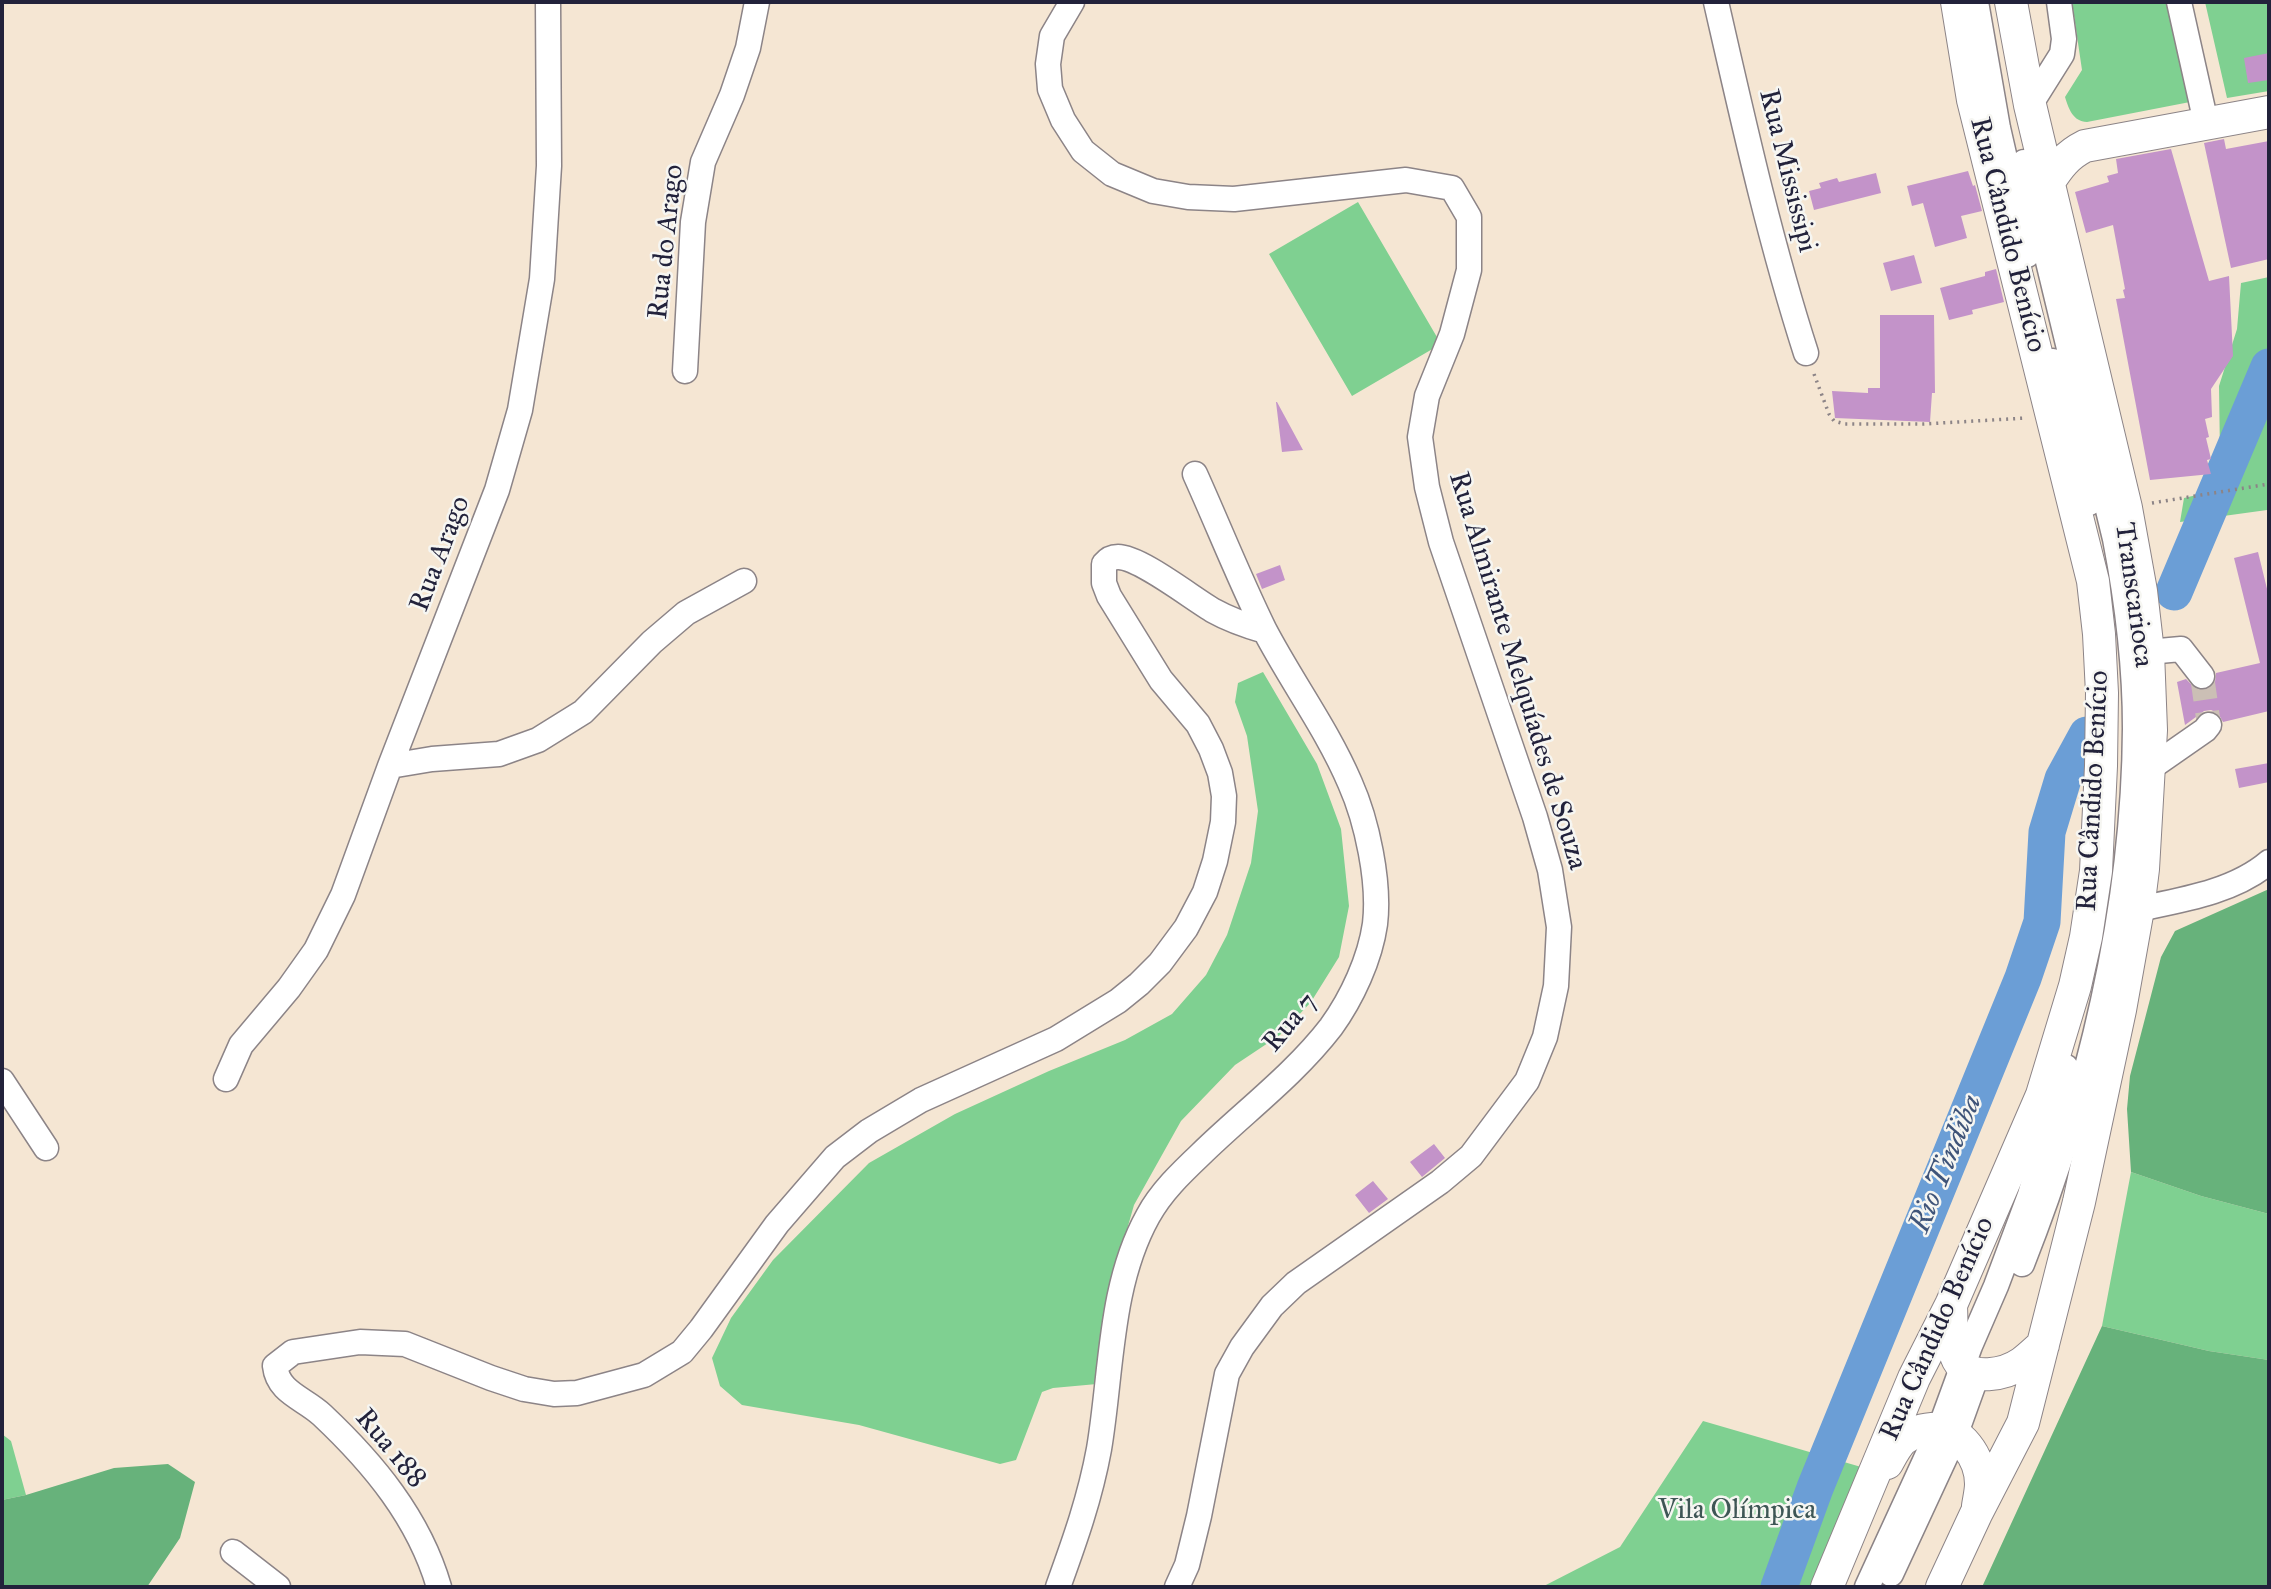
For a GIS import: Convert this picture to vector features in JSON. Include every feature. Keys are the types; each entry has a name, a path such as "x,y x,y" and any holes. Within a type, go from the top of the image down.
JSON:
{"main road":[{"name":"Rua Cândido Benício","path":"1827,1587 1914,1378 1951,1305 2042,1095 2087,937 2096,871 2102,693 2093,580 1973,100 1957,2"},
{"name":"Rua Cândido Benício","path":"1942,1587 2023,1423 2079,1202 2120,1010 2138,909 2151,730 2148,652 2141,591 2126,508 2048,183 2011,2"},
{"path":"2048,183 2070,153 2085,146 2269,112"},
{"path":"2033,115 2085,146"},
{"path":"1951,1305 1955,1350 1959,1363 1970,1370 2000,1374 2021,1364 2043,1345"},
{"path":"1860,1503 1901,1441 1918,1430 1947,1432 1968,1445 1977,1464 1981,1484 1976,1514"}],"street":[{"name":"Rua Arago","path":"226,1079 241,1045 289,988 316,950 343,895 390,766 498,490 520,411 543,267 549,166 548,2"},
{"name":"Rua do Arago","path":"685,371 693,222 702,162 732,95 748,48 757,2"},
{"name":"Rua Almirante Melquíades de Souza","path":"1072,2 1052,36 1048,64 1050,89 1063,120 1083,151 1112,174 1153,191 1188,197 1234,199 1406,180 1452,188 1469,217 1469,270 1452,334 1427,396 1420,437 1427,487 1441,542 1535,817 1550,870 1559,927 1556,986 1545,1037 1527,1081 1500,1119 1471,1156 1440,1182 1296,1283 1272,1306 1242,1347 1227,1374 1199,1516 1187,1564 1177,1587"},
{"name":"Rua Mississipi","path":"1716,2 1755,175 1806,353"},
{"name":"Transcarioca","path":"1886,1587 1970,1370 1996,1286 2030,1195 2085,996 2110,870 2115,797 2117,726 2106,582 1998,128 1976,2"},
{"name":"Transcarioca","path":"1970,1370 2034,1233 2073,1114 2101,1006 2125,874 2134,783 2135,726 2124,586 2115,539 2013,120 1992,2"},
{"path":"2033,115 2062,54 2064,39 2059,2"},
{"path":"2179,2 2212,122"},
{"path":"2196,2 2212,122"},
{"name":"Rua 7","path":"1058,1587 1084,1516 1105,1407 1116,1316 1130,1254 1148,1215 1172,1182 1312,1051 1339,1016 1364,967 1375,923 1374,870 1362,816 1350,783 1265,631 1195,474"},
{"name":"Rua 188","path":"439,1587 425,1550 397,1499 373,1466 316,1409 282,1386 275,1366 293,1352 360,1342 405,1344 524,1388 554,1394 577,1393 644,1375 682,1352 777,1223 835,1157 869,1131 921,1100 1056,1039 1118,1001 1160,963 1205,892 1223,822 1224,796 1220,773 1198,724 1161,680 1109,596 1104,583 1104,564 1108,559 1122,558 1150,570 1214,611 1265,631"},
{"path":"390,766 432,759 499,754 537,740 583,712 652,642 686,613 744,581"},
{"path":"2148,652 2181,649 2202,676"},
{"path":"2149,769 2209,725"},
{"path":"2138,909 2205,894 2240,880 2269,862"},
{"path":"2,1080 46,1148"},
{"name":"Transcarioca","path":"1867,1587 1947,1432"},
{"path":"233,1552 273,1586"}],"path":[{"path":"1806,353 1829,414 1835,421 1860,425 1924,424 2053,417"},
{"path":"2126,508 2269,484"}],"green space":[{"path":"2072,2 2172,2 2190,102 2087,122 2075,117 2065,97 2082,70"},
{"path":"2205,2 2269,2 2269,91 2227,98"},
{"path":"1358,202 1441,344 1352,396 1269,254"},
{"path":"2269,277 2269,507 2267,510 2180,522 2184,498 2205,493 2220,456 2219,386 2237,329 2241,283"},
{"path":"1263,672 1317,764 1341,829 1349,906 1339,957 1311,1002 1280,1035 1235,1065 1181,1121 1134,1205 1108,1296 1097,1384 1053,1388 1042,1392 1016,1460 1000,1464 859,1425 742,1405 720,1386 712,1358 731,1318 773,1260 869,1163 955,1114 1125,1040 1172,1014 1206,975 1227,935 1251,863 1258,811 1247,736 1235,702 1238,683"},
{"path":"2269,889 2269,1214 2201,1196 2131,1172 2127,1109 2130,1076 2161,957 2175,931"},
{"path":"2131,1172 2201,1196 2269,1214 2269,1360 2209,1351 2102,1326"},
{"path":"2102,1326 2209,1351 2269,1360 2269,1587 1982,1587"},
{"name":"Vila Olímpica","path":"1703,1421 1868,1469 1824,1587 1542,1587 1620,1547"},
{"path":"2,1434 11,1441 26,1495 2,1500"},
{"path":"168,1464 195,1482 180,1538 147,1587 2,1587 2,1500 114,1468"}],"building":[{"path":"2269,53 2269,80 2248,83 2244,58"},
{"path":"2224,139 2226,149 2269,141 2269,259 2231,268 2204,143"},
{"path":"2171,149 2209,281 2229,276 2233,356 2211,389 2212,417 2205,419 2211,459 2207,460 2211,474 2150,480 2116,299 2125,298 2125,289 2113,225 2086,233 2075,192 2109,182 2107,176 2118,173 2116,159"},
{"path":"1968,171 1982,211 1961,216 1967,238 1935,247 1923,203 1912,206 1907,186"},
{"path":"1876,173 1881,193 1814,210 1809,191 1821,188 1819,183 1837,178 1839,182"},
{"path":"1914,255 1922,283 1891,291 1883,263"},
{"path":"1996,269 2004,302 1972,310 1973,314 1949,320 1940,288 1985,276 1985,272"},
{"path":"1880,315 1934,315 1935,393 1932,393 1930,422 1835,418 1832,391 1868,393 1868,388 1880,388"},
{"path":"1277,402 1303,450 1282,452"},
{"path":"2258,552 2269,597 2269,711 2223,722 2218,713 2204,711 2185,725 2177,682 2186,679 2196,689 2205,691 2212,687 2216,673 2260,663 2234,558"},
{"path":"1280,565 1285,580 1262,589 1256,574"},
{"path":"2269,763 2269,782 2239,788 2235,769"},
{"path":"1434,1144 1445,1158 1422,1177 1410,1162"},
{"path":"1373,1181 1388,1199 1369,1213 1355,1195"}],"waterway":[{"name":"Rio Tindiba","path":"2174,592 2269,367"},
{"name":"Rio Tindiba","path":"1779,1587 1815,1488 2023,978 2042,922 2047,832 2063,779 2087,735"}],"tunnel":[{"path":"2202,676 2209,725"}]}
